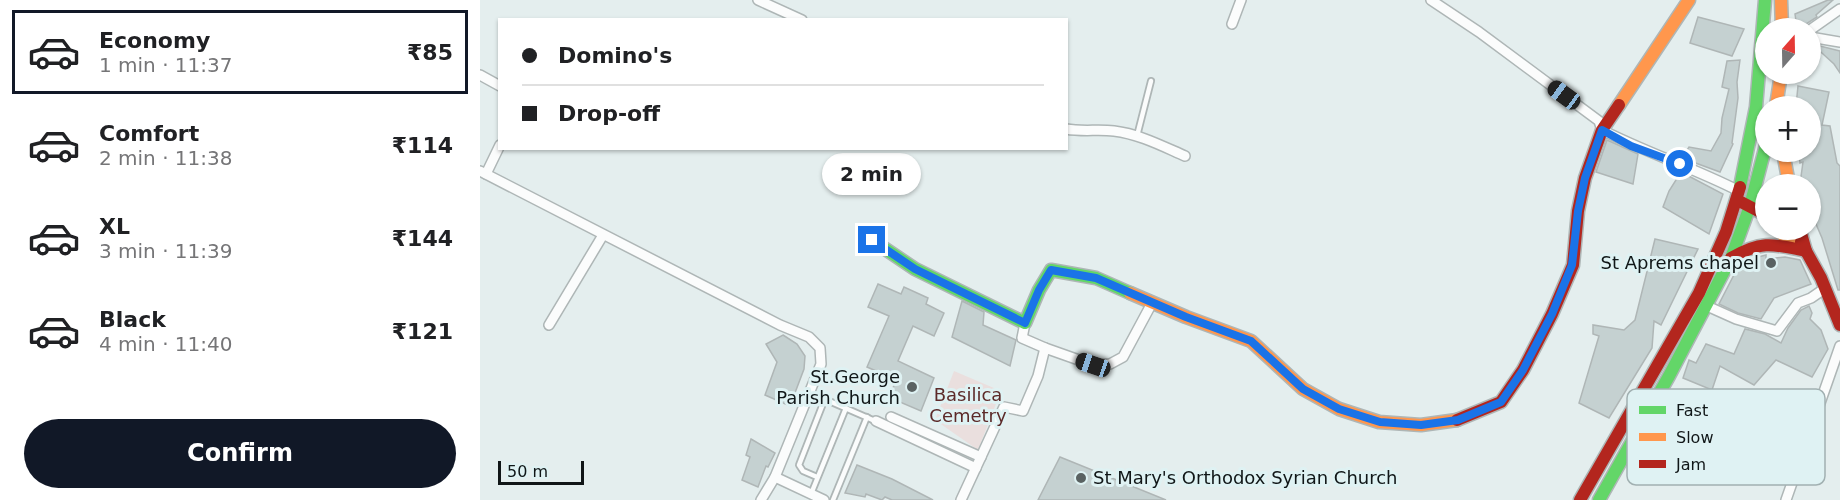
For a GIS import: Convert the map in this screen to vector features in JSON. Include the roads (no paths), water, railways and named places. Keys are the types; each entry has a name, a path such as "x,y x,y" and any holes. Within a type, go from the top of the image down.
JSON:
{"main road":[{"path":"872,240 915,269 1025,323 1039,290 1051,270 1096,278 1186,317 1251,341 1303,389 1339,409 1380,422 1421,425 1458,420 1501,402 1523,370 1552,314 1572,265 1578,211 1585,178 1602,130 1689,0"},
{"path":"1644,389 1713,263 1738,195 1758,93 1765,0"},
{"path":"1781,0 1782,18"},
{"path":"1662,389 1731,258 1752,202 1762,162"},
{"path":"1738,195 1755,205"},
{"path":"1789,240 1806,251"},
{"path":"1800,240 1821,278 1840,325"},
{"path":"1803,240 1806,251"},
{"path":"1731,258 1745,249 1774,243 1806,251"},
{"path":"1580,500 1627,419"},
{"path":"1599,500 1627,451"}],"street":[{"path":"758,0 798,18"},
{"path":"1232,24 1241,0"},
{"path":"1431,0 1479,32 1599,121 1602,130 1631,146 1707,174 1738,195"},
{"path":"1821,22 1840,9"},
{"path":"1821,39 1840,42"},
{"path":"480,75 498,85"},
{"path":"1068,129 1082,132 1113,131 1137,136 1185,156"},
{"path":"498,149 483,173 780,325 809,337 820,348 821,364 775,477 761,500"},
{"path":"549,325 603,235"},
{"path":"1707,306 1736,319 1777,331 1798,303 1824,289"},
{"path":"1025,323 1022,338 1093,365 1110,364 1123,357 1152,303"},
{"path":"1824,389 1840,346"},
{"path":"961,500 1004,407 1023,411 1038,376 1045,348"},
{"path":"891,417 981,458"},
{"path":"871,419 976,468"},
{"path":"775,477 824,500"},
{"path":"1786,500 1791,485"}],"lane":[{"path":"1137,136 1151,81"},
{"path":"817,477 801,470 799,465 824,401 871,419 834,500"},
{"path":"811,494 846,408"}],"place":[{"name":"St Aprems chapel","path":"1771,263"},
{"name":"St.George Parish Church","path":"912,387"},
{"name":"St Mary's Orthodox Syrian Church","path":"1081,478"}],"park label":[{"name":"Basilica Cemetry","path":"968,405"}]}
